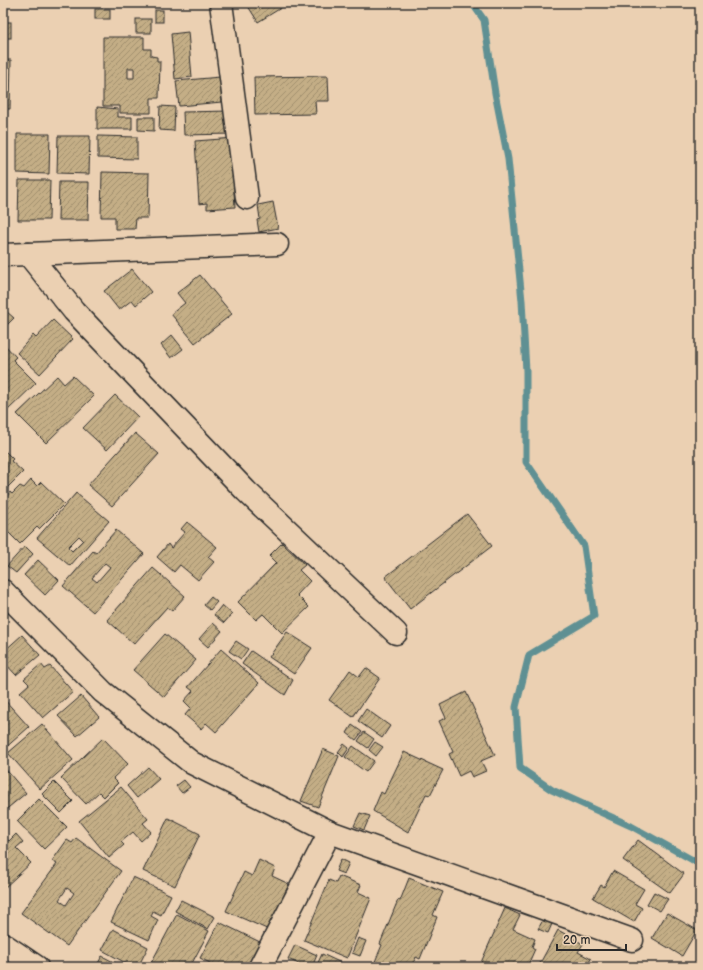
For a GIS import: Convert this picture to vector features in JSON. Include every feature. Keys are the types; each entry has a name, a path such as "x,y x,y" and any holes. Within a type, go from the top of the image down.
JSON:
{"street":[{"path":"220,3 247,198"},
{"path":"3,255 277,244"},
{"path":"28,254 74,311 246,491 396,633"},
{"path":"3,591 103,692 192,763 330,832 632,940"},
{"path":"260,967 330,832"},
{"path":"3,944 37,967"}],"building":[{"path":"246,3 289,3 258,22"},
{"path":"95,9 110,9 110,19 95,19"},
{"path":"155,10 163,10 163,22 155,22"},
{"path":"136,19 151,19 151,33 136,33"},
{"path":"3,22 11,22 11,38 3,38"},
{"path":"188,32 192,77 175,79 171,34"},
{"path":"103,37 144,37 144,49 151,49 151,56 157,57 157,61 160,61 159,98 151,98 151,113 120,113 120,106 103,106","holes":["128,68 134,68 134,78 128,78"]},
{"path":"3,60 11,60 10,109 3,109"},
{"path":"328,76 329,101 315,101 316,114 255,115 254,77"},
{"path":"220,77 222,102 179,106 176,81"},
{"path":"160,106 175,107 174,131 159,130"},
{"path":"97,107 118,109 118,117 132,117 132,129 97,129"},
{"path":"230,111 231,134 184,135 183,112"},
{"path":"138,117 154,117 154,131 138,130"},
{"path":"17,134 50,134 49,174 17,173"},
{"path":"58,136 90,136 89,174 57,173"},
{"path":"98,136 137,137 137,159 98,158"},
{"path":"235,138 238,174 233,175 235,207 207,209 207,203 199,204 195,141"},
{"path":"102,172 149,173 148,218 136,218 135,229 115,229 115,217 101,217"},
{"path":"19,180 50,180 49,220 18,220"},
{"path":"59,182 89,182 88,220 58,220"},
{"path":"273,202 278,228 259,232 257,220 260,219 258,205"},
{"path":"132,269 151,292 136,305 132,300 119,310 104,291"},
{"path":"200,275 232,314 195,343 171,314 185,303 177,293"},
{"path":"6,311 14,318 4,328 3,314"},
{"path":"53,320 73,339 40,374 17,353 33,335 36,338"},
{"path":"172,335 183,349 171,358 161,345"},
{"path":"3,343 16,357 13,360 36,383 7,411 3,406"},
{"path":"57,376 64,384 73,376 94,396 46,443 17,414"},
{"path":"115,395 138,417 107,450 83,428"},
{"path":"135,433 159,454 112,506 88,485"},
{"path":"3,449 13,459 11,461 23,472 3,492"},
{"path":"31,480 37,486 41,482 64,504 39,529 37,527 20,544 3,527 3,500 10,492 12,494 20,486 24,488"},
{"path":"76,493 109,521 70,566 37,538","holes":["79,536 83,540 72,551 68,547"]},
{"path":"467,514 492,546 410,609 385,577"},
{"path":"187,522 217,547 208,557 214,562 198,580 180,565 174,572 157,557 168,544 171,548 185,532 181,529"},
{"path":"116,530 144,554 93,612 63,586 93,551 96,553","holes":["105,563 110,567 97,582 92,578"]},
{"path":"282,543 305,565 299,570 310,581 297,595 309,607 282,633 263,614 256,620 238,602 276,563 269,556"},
{"path":"25,546 33,554 16,573 7,566"},
{"path":"38,560 59,580 45,595 24,575"},
{"path":"153,568 185,596 172,611 167,607 134,644 107,620"},
{"path":"211,597 217,602 210,610 204,605"},
{"path":"222,605 232,614 224,623 214,615"},
{"path":"213,623 222,631 208,647 199,639"},
{"path":"287,632 312,648 294,674 269,657"},
{"path":"165,634 196,660 164,697 133,670"},
{"path":"22,635 40,655 16,675 3,661 3,652"},
{"path":"236,641 248,649 241,659 229,651"},
{"path":"221,649 259,683 216,732 206,723 201,729 185,715 191,708 184,701 193,691 188,687"},
{"path":"251,651 293,680 285,695 242,664"},
{"path":"41,664 45,669 50,666 73,692 43,718 20,692 29,684 24,679"},
{"path":"366,668 380,678 353,717 329,700 350,670 359,677"},
{"path":"466,692 495,755 481,761 486,771 472,777 469,771 459,776 449,754 453,752 439,721 446,718 440,705"},
{"path":"81,696 99,717 77,736 58,716"},
{"path":"3,698 29,727 3,750"},
{"path":"366,709 390,726 382,738 358,721"},
{"path":"42,724 73,760 40,789 8,753"},
{"path":"352,725 362,732 356,740 347,733"},
{"path":"364,732 374,739 368,748 358,741"},
{"path":"103,738 128,764 113,778 118,783 104,797 99,792 86,804 61,778"},
{"path":"375,742 383,747 376,756 369,750"},
{"path":"344,744 349,748 343,757 338,752"},
{"path":"353,746 374,761 366,772 345,757"},
{"path":"323,749 339,756 318,807 301,801"},
{"path":"404,752 443,770 430,795 426,794 408,832 373,811 381,792 384,794"},
{"path":"3,766 26,793 3,812"},
{"path":"148,767 159,779 137,798 127,786"},
{"path":"184,780 190,787 182,793 176,786"},
{"path":"54,782 73,801 61,813 42,794"},
{"path":"121,787 148,819 143,823 151,832 141,841 133,832 121,842 124,845 109,858 79,821"},
{"path":"39,799 67,827 44,849 17,821"},
{"path":"360,813 370,816 364,830 354,826"},
{"path":"168,818 200,834 175,886 143,871"},
{"path":"16,834 23,842 16,848 31,863 3,889 3,835 9,841"},
{"path":"76,838 121,871 67,946 21,913 57,864 52,861 67,840 72,843","holes":["67,888 74,893 66,905 59,900"]},
{"path":"638,840 684,874 670,893 623,860"},
{"path":"341,859 349,863 344,874 336,871"},
{"path":"259,860 275,868 272,876 289,884 269,930 226,911 244,872 252,876"},
{"path":"613,871 644,889 635,904 642,908 634,922 593,898 601,885 604,887"},
{"path":"339,876 361,885 358,892 371,898 347,958 304,940 329,880 336,883"},
{"path":"133,877 171,895 161,915 153,911 151,916 158,920 149,940 111,922"},
{"path":"409,878 443,892 433,915 437,917 420,959 416,957 412,967 380,967 374,964 382,945 380,944 398,900 400,901"},
{"path":"654,892 668,899 660,911 647,904"},
{"path":"181,900 215,917 208,929 175,911"},
{"path":"505,908 520,915 513,929 535,939 532,947 535,949 527,967 479,967"},
{"path":"667,913 697,930 682,956 652,938"},
{"path":"177,914 209,931 190,967 149,967"},
{"path":"543,920 552,924 548,933 538,929"},
{"path":"219,922 262,943 250,967 218,967 200,958"},
{"path":"113,929 148,947 138,967 133,967 102,950"},
{"path":"558,930 583,944 578,952 591,959 586,967 538,967"},
{"path":"358,938 366,941 360,956 352,953"},
{"path":"295,945 317,955 312,967 305,967 288,959"},
{"path":"322,954 350,967 316,967"},
{"path":"102,956 123,967 96,967"}],"waterway":[{"path":"472,3 484,20 495,93 508,159 522,301 526,371 526,462 584,546 594,616 529,655 516,707 520,768 552,790 631,826 698,863 700,866"}]}
